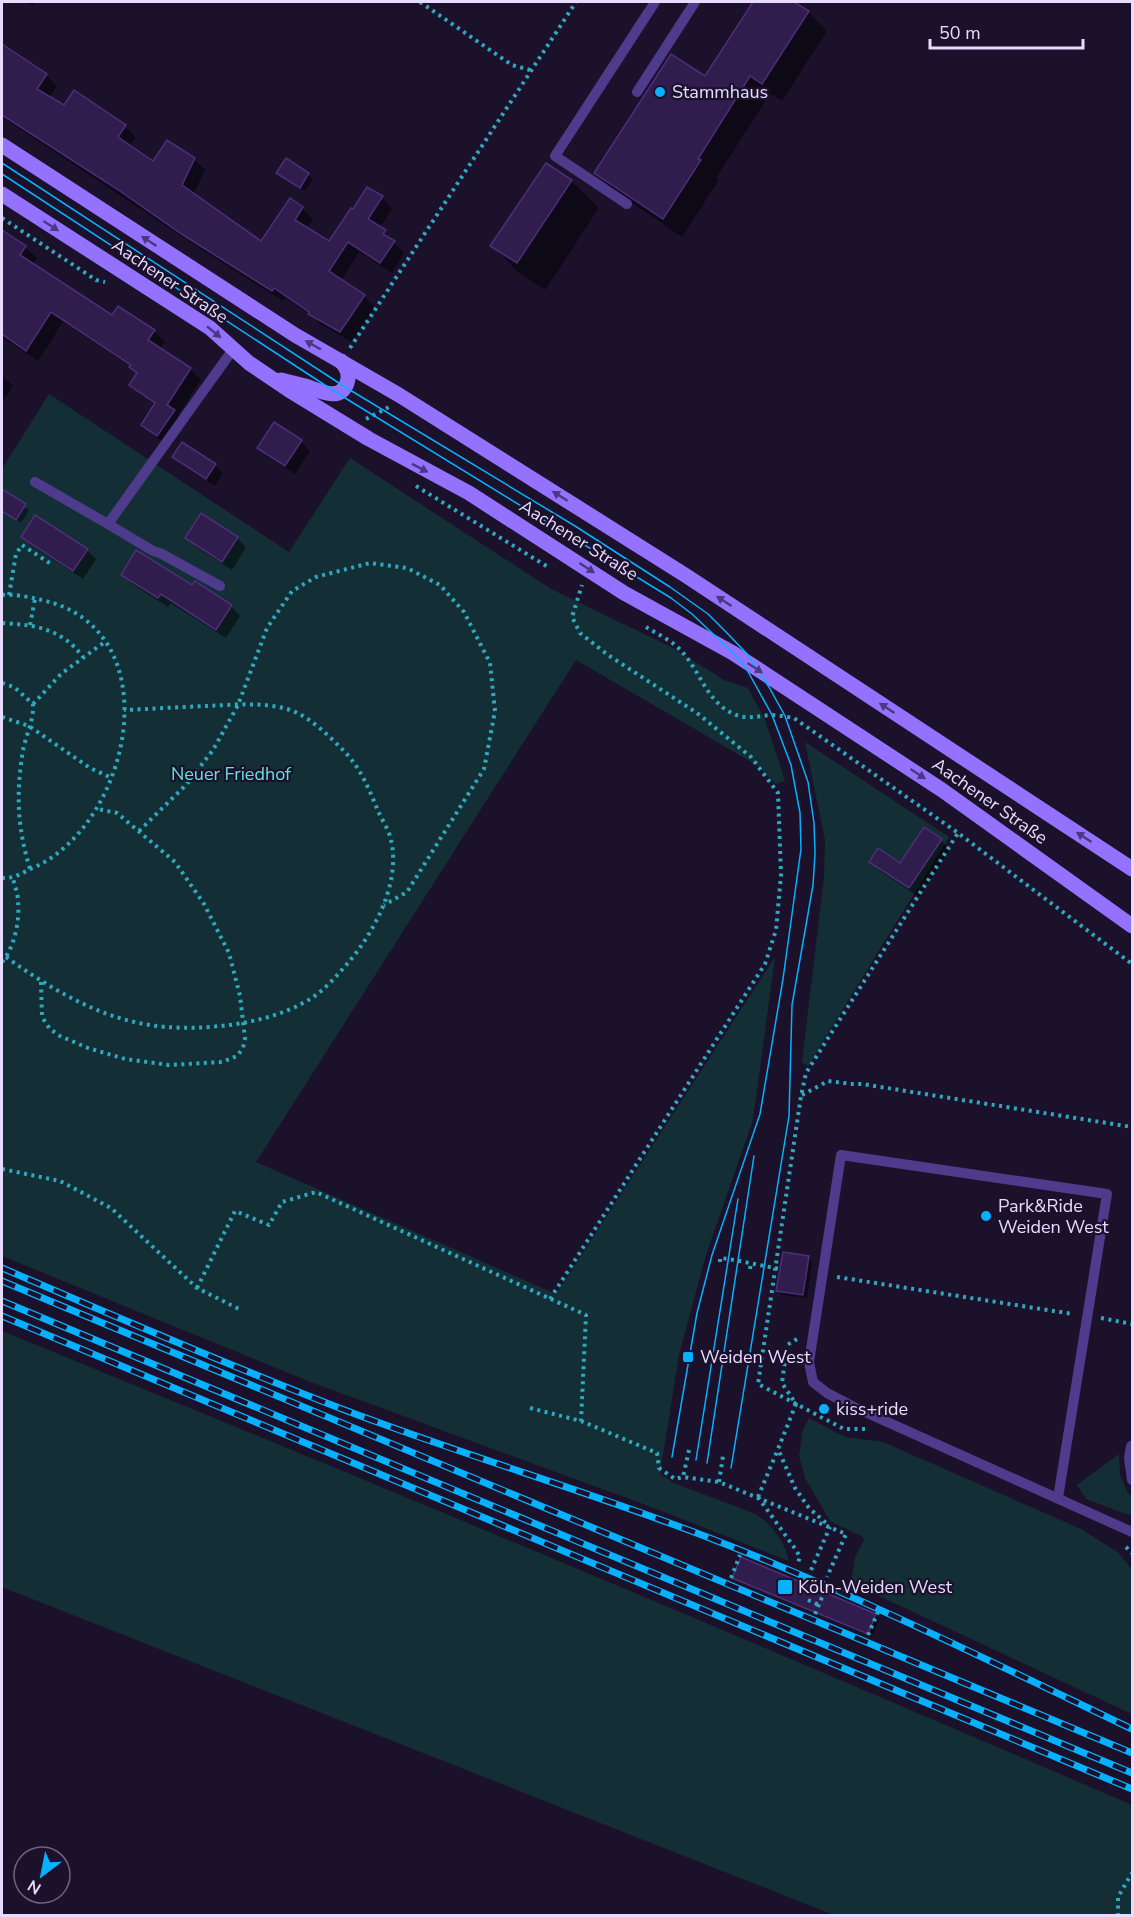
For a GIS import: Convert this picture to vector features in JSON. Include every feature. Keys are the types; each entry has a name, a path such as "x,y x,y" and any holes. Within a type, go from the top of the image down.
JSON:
{"main road":[{"name":"Aachener Straße","path":"2,145 287,330 344,357 382,385 685,575 1132,869"},
{"name":"Aachener Straße","path":"2,194 210,328 249,363 369,440 469,493 624,593 733,653 942,790 1132,926"},
{"path":"270,377 325,393 337,393 345,387 348,379 344,357"}],"lane":[{"path":"627,204 555,156 656,2"},
{"path":"637,92 695,2"},
{"path":"108,524 157,459 234,348"},
{"path":"35,482 153,551 220,586"},
{"path":"1058,1498 1107,1194 841,1155 809,1362 813,1382 827,1393 854,1407 1132,1532"},
{"path":"1131,1446 1132,1480"}],"path":[{"path":"420,2 513,65 530,70"},
{"path":"344,357 576,2"},
{"path":"369,440 376,426 365,420 392,406 375,397 382,385"},
{"path":"411,484 553,570"},
{"path":"9,595 16,554 22,546 51,564"},
{"path":"139,831 186,785 213,750 238,705 267,628 292,591 316,577 370,563 407,568 440,585 464,612 490,663 495,711 484,769 407,892 383,905"},
{"path":"550,1299 765,964 776,930 781,875 778,793 751,757 697,713 608,655 580,633 572,616 588,569"},
{"path":"572,582 591,593"},
{"path":"2,595 55,603 76,613 94,626 106,640 120,670 124,710 121,744 112,778 98,808 70,843 51,859 13,879 2,878"},
{"path":"30,625 35,599"},
{"path":"639,623 678,647 696,670 713,698 723,708 736,715 751,718 772,715 794,718 958,833 1132,964"},
{"path":"2,624 44,628 75,646 83,657"},
{"path":"30,869 21,840 17,804 24,748 33,704 54,680 106,640"},
{"path":"2,683 14,687 33,704"},
{"path":"6,957 78,1003 117,1018 165,1027 220,1026 262,1019 304,1003 325,988 355,954 378,919 390,885 391,840 372,793 356,764 326,733 306,718 285,708 238,705 124,710"},
{"path":"2,717 29,726 90,768 112,778"},
{"path":"41,981 42,1017 50,1029 88,1048 125,1059 169,1065 232,1060 243,1048 245,1038 240,996 229,953 204,904 175,862 117,813 98,808"},
{"path":"758,1384 778,1269 806,1073 958,833"},
{"path":"2,962 6,957 17,925 18,902 13,879"},
{"path":"801,1096 828,1081 862,1084 1132,1127"},
{"path":"2,1169 60,1181 111,1208 197,1288 241,1310"},
{"path":"197,1288 236,1211 268,1225 282,1202 316,1192 586,1315 581,1421"},
{"path":"720,1262 720,1258 778,1269"},
{"path":"750,1269 751,1263"},
{"path":"822,1274 1132,1324"},
{"path":"758,1497 796,1404 782,1383 788,1345 799,1336"},
{"path":"530,1408 581,1421 657,1453 659,1468 675,1479 683,1477 719,1482 846,1534 827,1577"},
{"path":"778,1449 795,1488 809,1508 830,1527"},
{"path":"683,1477 688,1450"},
{"path":"719,1482 723,1456"},
{"path":"758,1497 796,1550 800,1557 797,1565"},
{"path":"811,1570 830,1527"},
{"path":"731,1578 740,1555"},
{"path":"815,1614 825,1590"},
{"path":"808,1600 819,1605"},
{"path":"868,1635 878,1612"},
{"path":"1118,1916 1118,1897 1132,1873"}],"green space":[{"name":"Neuer Friedhof","path":"49,394 289,552 350,458 551,589 673,648 724,680 748,688 765,720 785,781 776,784 755,764 576,660 256,1162 556,1294 775,957 753,1120 706,1255 679,1355 660,1474 674,1483 755,1514 777,1534 789,1561 654,1508 308,1381 2,1256 2,469"},
{"path":"805,742 949,837 808,1066 802,1062 824,877 825,840"},
{"path":"2,1331 568,1565 1132,1805 1132,1915 834,1915 2,1587"},
{"path":"809,1418 845,1437 883,1442 1081,1529 1119,1553 1132,1570 1132,1714 851,1583 855,1557 865,1538 830,1521 805,1478 799,1456 803,1429"},
{"path":"1119,1454 1120,1475 1132,1498 1132,1515 1086,1499 1077,1485"}],"building":[{"path":"753,2 794,2 809,11 762,84 750,76 663,219 594,173 671,54 705,76"},
{"path":"2,44 47,74 37,89 64,105 74,90 126,125 118,137 153,161 167,140 195,158 182,185 261,241 290,198 303,207 295,220 329,241 367,187 383,196 368,219 386,230 383,234 395,241 380,263 348,242 329,271 365,295 340,332 308,314 309,312 274,288 272,291 183,235 117,189 2,115"},
{"path":"286,158 309,173 300,188 276,173"},
{"path":"546,163 572,180 517,263 490,246"},
{"path":"2,230 26,246 20,255 112,315 118,306 155,330 148,340 191,368 167,405 175,410 157,436 141,425 155,403 129,385 137,373 129,367 131,365 51,312 26,351 2,334"},
{"path":"274,422 302,440 285,466 257,448"},
{"path":"182,442 216,464 206,479 172,457"},
{"path":"2,489 26,504 16,520 2,511"},
{"path":"201,513 238,537 222,562 185,538"},
{"path":"35,515 88,549 73,571 21,537"},
{"path":"136,550 192,585 195,581 232,605 216,630 161,594 158,598 121,575"},
{"path":"924,827 942,839 909,888 869,862 878,848 900,863"},
{"path":"783,1252 809,1256 803,1295 776,1291"},
{"path":"741,1557 876,1614 868,1634 732,1578"}],"tram line":[{"path":"2,163 345,387 575,526 670,587 708,614 728,634 748,655 769,687 785,716 808,782 814,823 815,854 813,885 792,1005 789,1116 731,1468"},
{"path":"2,174 337,393 671,598 692,614 746,668 772,715 791,765 800,813 801,849 783,979 760,1114 712,1255 697,1313 672,1457"},
{"path":"707,1463 754,1156"},
{"path":"696,1460 738,1199"}],"railway":[{"path":"2,1268 214,1358 342,1409 662,1520 815,1581 1132,1729"},
{"path":"2,1281 1132,1753"},
{"path":"2,1301 1132,1773"},
{"path":"2,1316 1132,1789"}],"place":[{"name":"Stammhaus","path":"660,92"},
{"name":"Park&Ride Weiden West","path":"986,1216"},
{"name":"Weiden West","path":"688,1357"},
{"name":"kiss+ride","path":"824,1409"},
{"name":"Köln-Weiden West","path":"785,1587"}]}
